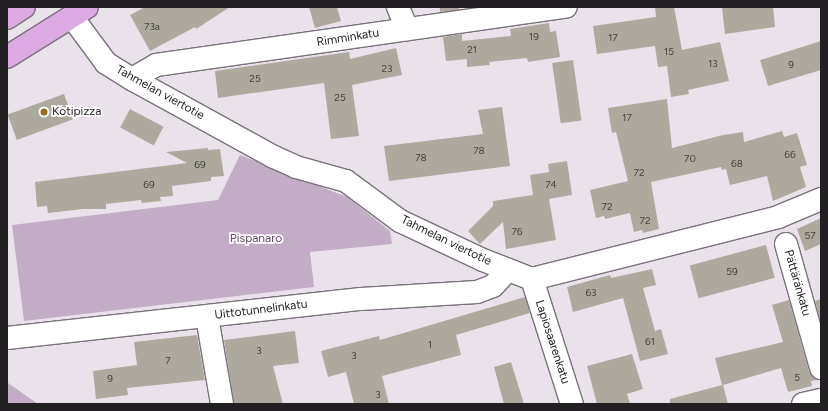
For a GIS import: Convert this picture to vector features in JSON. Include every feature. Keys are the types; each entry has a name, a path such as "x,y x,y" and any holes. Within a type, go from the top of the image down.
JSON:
{"main road":[{"path":"7,18 24,7"},
{"path":"7,57 79,12"}],"street":[{"path":"398,7 407,29"},
{"name":"Rimminkatu","path":"132,79 156,65 566,7"},
{"name":"Tahmelan viertotie","path":"79,12 106,63 132,79 274,157 296,167 346,181 400,221 508,270 532,279"},
{"path":"532,279 778,217 821,199"},
{"name":"Pättäränkatu","path":"786,244 821,368"},
{"name":"Uittotunnelinkatu","path":"7,338 360,299 477,292 493,286 508,270"},
{"name":"Lapiosaarenkatu","path":"532,279 572,404"},
{"path":"207,317 222,404"},
{"path":"803,404 821,400"}],"green space":[{"name":"Pispanaro","path":"240,155 347,197 390,231 392,244 310,252 314,287 24,321 12,225 218,200"},
{"path":"7,382 8,383 38,404 7,404"}],"building":[{"path":"145,7 230,7 196,29 195,27 150,51 130,15"},
{"path":"309,7 337,7 341,21 315,28"},
{"path":"440,7 459,7 459,10 440,12"},
{"path":"655,7 674,7 682,50 720,42 729,81 688,90 689,94 671,97 667,66 658,67 655,46 597,54 593,26 656,17"},
{"path":"722,7 773,7 775,27 725,34"},
{"path":"549,23 550,32 556,31 560,57 528,62 527,58 489,62 490,65 467,67 467,59 446,61 443,37 462,34 462,41 511,36 510,29"},
{"path":"821,41 821,70 768,86 760,60"},
{"path":"396,48 402,75 352,85 359,136 331,139 324,83 218,98 215,71 349,52 350,59"},
{"path":"573,60 581,120 561,123 552,63"},
{"path":"64,94 73,119 17,140 8,115"},
{"path":"667,99 672,148 723,135 743,132 744,142 782,131 784,137 797,133 807,165 800,167 806,187 773,201 767,176 730,185 726,169 722,170 721,167 651,182 659,229 643,233 642,230 634,232 630,213 605,219 604,216 596,218 590,190 628,181 616,132 612,133 608,108"},
{"path":"502,107 510,166 389,181 384,146 483,134 478,110"},
{"path":"130,109 164,127 154,145 120,128"},
{"path":"208,148 208,150 220,149 224,176 211,177 211,181 172,186 173,196 160,197 161,201 142,203 141,200 106,204 106,209 83,209 48,213 47,206 37,207 35,182 187,163 166,152"},
{"path":"567,161 572,195 549,199 556,240 506,249 503,222 480,244 468,231 493,206 493,201 533,195 530,175 549,172 548,164"},
{"path":"821,218 821,244 805,251 797,229"},
{"path":"766,245 775,278 698,298 690,265"},
{"path":"652,269 656,285 643,288 655,331 661,329 668,354 640,361 623,298 573,312 567,287 610,275 611,278"},
{"path":"525,297 530,313 456,335 461,355 382,376 389,404 354,404 346,372 328,377 321,351 379,336 380,340"},
{"path":"821,299 821,322 815,301"},
{"path":"789,300 809,371 817,380 811,381 812,386 788,392 781,368 723,385 728,404 670,404 670,399 722,385 715,358 783,342 772,305"},
{"path":"295,331 299,363 273,366 283,404 234,404 224,340"},
{"path":"197,335 205,380 127,388 128,395 96,399 93,371 137,365 134,342"},
{"path":"632,354 643,389 627,394 630,404 597,404 587,366"},
{"path":"511,362 524,404 504,404 494,367"}],"place":[{"name":"Kotipizza","path":"44,112"}]}
